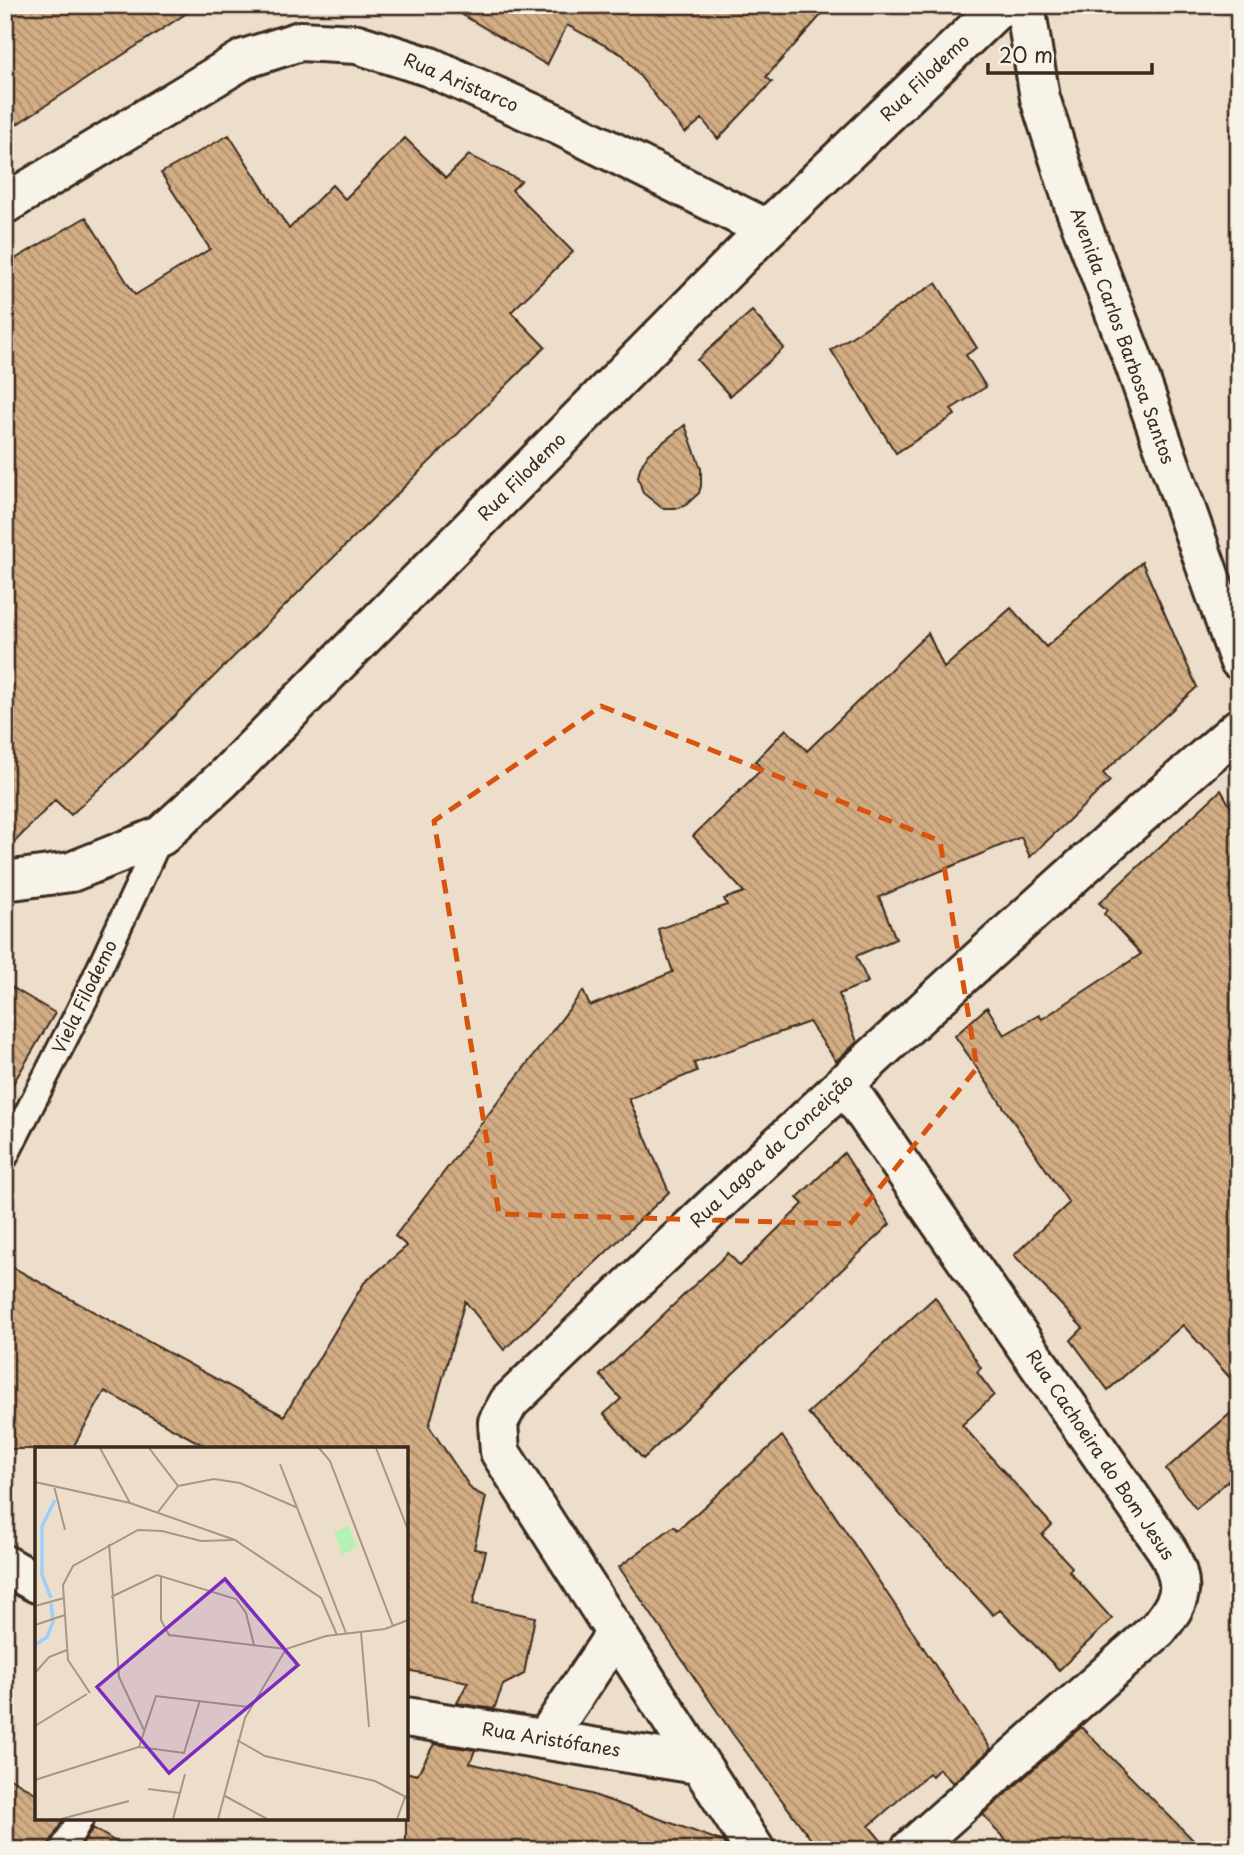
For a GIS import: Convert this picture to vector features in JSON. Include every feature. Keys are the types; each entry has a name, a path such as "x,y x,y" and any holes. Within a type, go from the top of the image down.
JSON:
{"street":[{"name":"Rua Filodemo","path":"5,881 71,872 161,836 222,780 767,229 1001,5"},
{"name":"Avenida Carlos Barbosa Santos","path":"1026,5 1040,98 1075,208 1135,365 1239,660"},
{"name":"Rua Aristarco","path":"5,204 244,59 300,41 357,44 430,67 563,127 767,229"},
{"name":"Rua Lagoa da Conceição","path":"755,1850 697,1764 500,1452 498,1422 509,1402 844,1083 1091,857 1239,728"},
{"name":"Rua Cachoeira do Bom Jesus","path":"844,1083 1167,1550 1178,1572 1180,1593 1175,1608 1157,1629 910,1850"},
{"path":"5,1565 35,1582"},
{"path":"546,1738 616,1633"},
{"name":"Rua Aristófanes","path":"408,1717 697,1764"}],"lane":[{"name":"Viela Filodemo","path":"5,1157 88,993 161,836"},
{"path":"62,1850 80,1820"}],"highlighted area":[{"path":"601,706 940,841 977,1068 850,1224 499,1214 434,821"}],"building":[{"path":"5,5 199,5 5,132"},
{"path":"446,5 830,5 766,77 772,82 718,139 702,119 685,133 623,55 567,25 547,65"},
{"path":"229,135 289,229 332,185 345,199 405,138 446,178 469,155 521,181 512,190 573,252 511,312 545,347 135,755 71,815 55,800 5,852 5,265 86,217 135,295 210,249 161,173"},
{"path":"936,283 977,348 966,355 986,387 951,409 955,415 896,453 831,350"},
{"path":"752,311 784,348 730,396 697,360"},
{"path":"685,425 701,469 701,486 699,493 686,505 679,508 662,508 643,493 638,477 640,468 648,454"},
{"path":"1142,562 1197,687 1103,773 1110,781 1030,857 1021,837 879,897 896,939 856,956 868,982 839,994 857,1042 836,1061 809,1022 694,1063 697,1071 629,1099 669,1192 504,1350 465,1301 429,1426 472,1490 486,1497 474,1549 486,1551 473,1604 535,1617 524,1674 503,1685 494,1709 457,1703 468,1682 408,1670 408,1447 206,1447 105,1391 73,1447 5,1449 5,1263 284,1416 364,1283 407,1246 395,1236 583,991 590,1006 673,972 658,929 727,905 724,899 744,892 693,836 762,769 755,761 786,729 807,751 928,633 944,668 1011,608 1046,647"},
{"path":"1221,790 1239,822 1239,1388 1183,1325 1108,1390 1071,1340 1083,1328 1014,1255 1069,1203 955,1036 987,1007 1004,1035 1039,1015 1042,1019 1141,954 1104,914 1107,910 1099,903"},
{"path":"5,983 55,1013 5,1097"},
{"path":"844,1153 890,1224 643,1459 604,1414 621,1399 600,1375 728,1253 740,1266 803,1204 797,1198"},
{"path":"935,1297 981,1368 977,1372 994,1395 962,1425 1052,1525 1042,1535 1072,1567 1069,1571 1112,1619 1059,1670 1000,1610 993,1615 808,1413"},
{"path":"1239,1406 1239,1471 1196,1509 1166,1469"},
{"path":"782,1436 991,1749 953,1783 939,1769 932,1776 929,1773 869,1826 889,1850 819,1850 732,1733 619,1567 674,1526 678,1530"},
{"path":"1081,1727 1203,1850 1016,1850 995,1829 983,1814"},
{"path":"434,1744 475,1750 470,1763 591,1794 724,1842 728,1850 406,1850 408,1773 417,1775"},
{"path":"5,1775 35,1793 35,1820 63,1820 47,1850 5,1850"},
{"path":"93,1828 129,1850 79,1850"}]}
